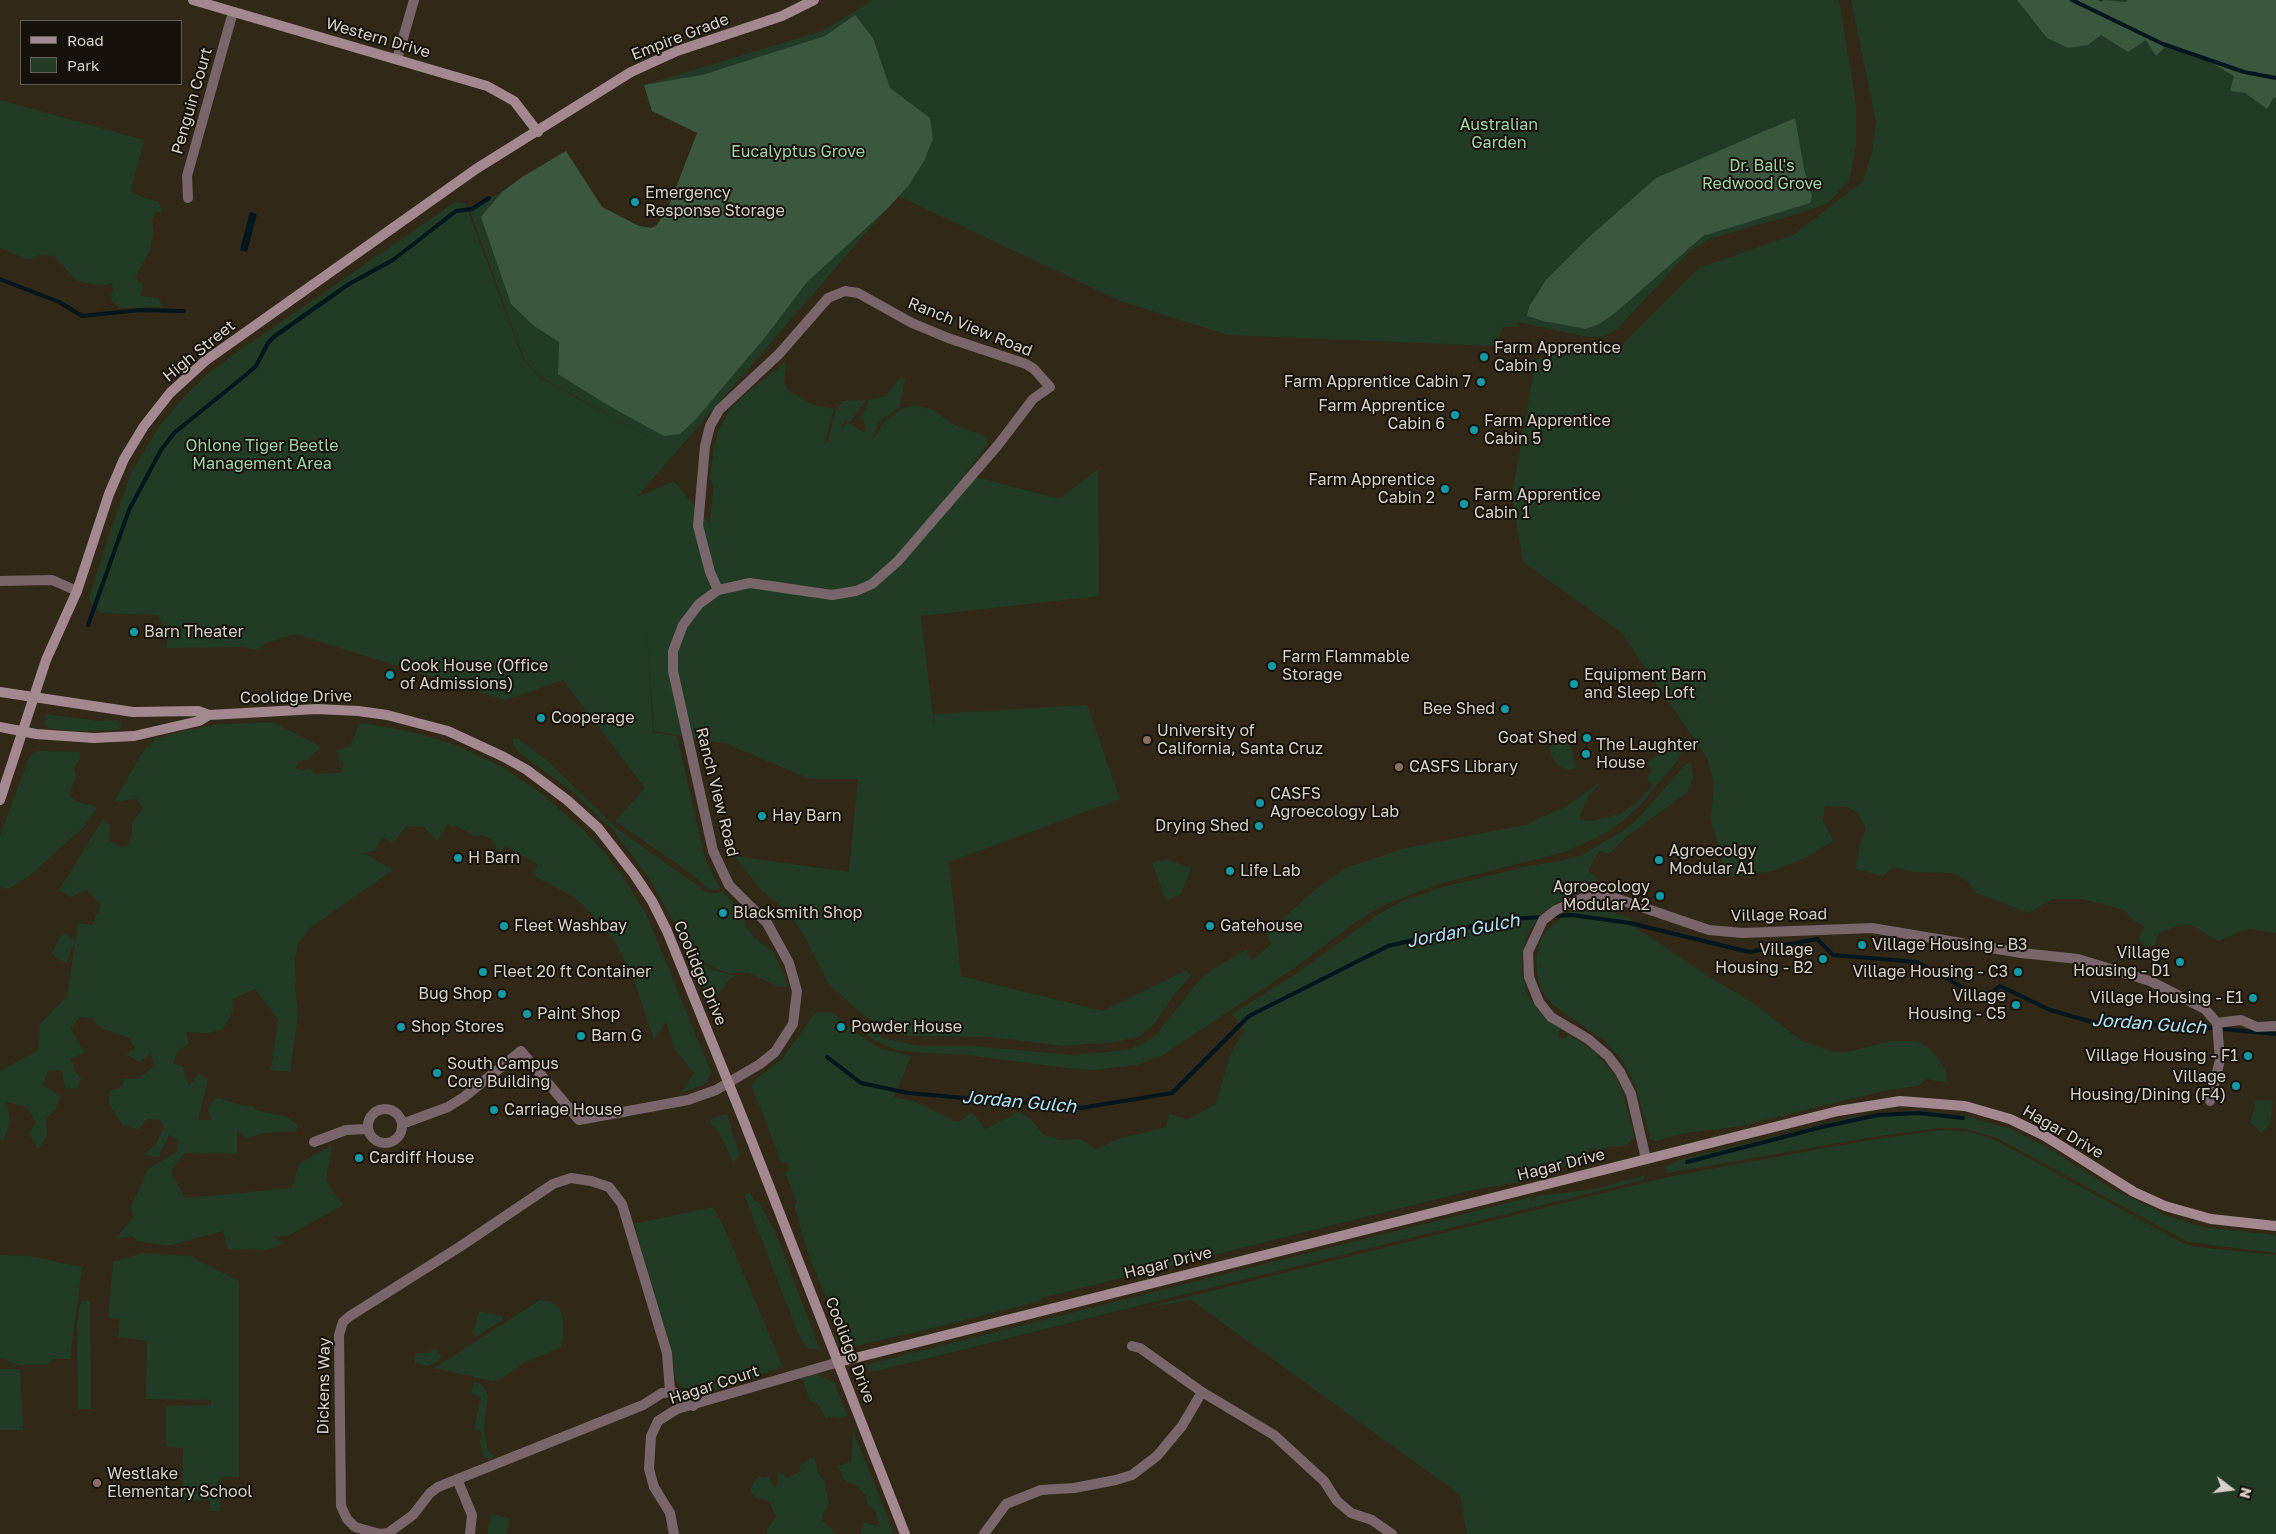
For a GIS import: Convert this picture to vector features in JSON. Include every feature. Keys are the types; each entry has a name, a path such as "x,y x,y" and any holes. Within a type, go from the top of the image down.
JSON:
{"main road":[{"name":"Western Drive","path":"193,0 498,90 522,108 538,132"},
{"name":"Empire Grade","path":"538,132 631,72 677,51 782,16 808,1"},
{"name":"High Street","path":"0,800 46,660 77,591 109,494 124,459 144,426 170,394 205,361 478,168 538,132"},
{"name":"Coolidge Drive","path":"0,692 115,710 198,711 209,715 317,709 358,711 387,716 448,731 527,770 567,800 598,828 648,894 667,932 839,1362 905,1534"},
{"name":"Coolidge Drive","path":"0,726 63,737 134,736 199,721 209,715"},
{"name":"Hagar Drive","path":"839,1362 1869,1104 1900,1101 1940,1103 1981,1110 2028,1127 2134,1192 2164,1206 2212,1219 2276,1226"}],"street":[{"path":"396,59 414,0"},
{"name":"Penguin Court","path":"188,198 187,176 232,12"},
{"name":"Ranch View Road","path":"402,1124 448,1106 464,1097 521,1052 579,1120 688,1100 728,1083 775,1052 793,1024 797,996 796,982 774,933 763,918 729,885 713,851 673,671 673,651 683,625 699,604 718,590 750,584 832,595 856,590 872,584 887,573 904,554 998,445 1030,403 1050,387 1034,369 1026,364 974,347 912,323 858,293 845,291 828,298 779,354 719,410 710,426 705,446 698,526 710,572 718,590"},
{"path":"0,580 52,580 77,591"},
{"name":"Village Road","path":"1646,1159 1631,1094 1620,1072 1608,1056 1588,1039 1551,1016 1539,1002 1529,978 1528,952 1543,920 1556,910 1583,898 1599,896 1615,898 1671,919 1709,930 1743,933 1872,928 2021,953 2078,959 2150,981 2205,1009 2217,1023"},
{"path":"2210,1101 2220,1060 2217,1023 2241,1020 2257,1027 2276,1026"},
{"path":"381,1109 392,1110 400,1118 402,1124 400,1135 386,1143 375,1140 367,1129 371,1115 381,1109"},
{"path":"314,1142 346,1130 367,1129"},
{"name":"Dickens Way","path":"571,1178 591,1181 609,1187 622,1204 666,1353 670,1391 662,1393 643,1405 457,1479 430,1493 413,1515 388,1533 366,1531 355,1526 347,1519 340,1506 338,1335 340,1328 350,1316 553,1184 571,1178"},
{"path":"1132,1346 1140,1348 1202,1392 1274,1435 1324,1481 1338,1501 1351,1513 1372,1520 1392,1534"},
{"name":"Hagar Court","path":"674,1534 670,1513 654,1487 649,1469 649,1451 658,1421 677,1409 693,1406 839,1362"},
{"path":"670,1391 693,1406"},
{"path":"984,1534 1006,1504 1041,1490 1074,1488 1132,1475 1157,1456 1182,1426 1202,1392"},
{"path":"457,1479 472,1515 470,1534"}],"green space":[{"path":"873,0 1839,0 1856,103 1856,146 1849,181 1828,203 1797,214 1711,238 1690,251 1616,330 1601,337 1589,337 1518,322 1516,327 1503,327 1495,346 1228,335 1120,301 898,196 637,497 674,481 710,524 713,488 710,477 714,447 720,426 730,410 742,397 784,363 786,367 784,383 790,392 814,405 834,409 824,444 828,442 836,409 843,401 866,400 850,422 846,420 841,426 842,428 848,422 865,433 866,426 861,417 869,400 885,396 902,376 905,380 900,407 880,421 872,438 874,438 885,421 902,409 915,405 933,410 955,425 987,437 988,444 965,474 1059,499 1098,469 1099,596 921,616 934,726 934,714 1087,705 1120,799 949,862 961,976 1103,1011 1186,970 1191,976 1174,995 1154,1024 1140,1036 1116,1042 1063,1046 990,1037 910,1036 877,1024 861,1013 829,984 801,930 785,909 763,892 734,856 849,872 858,779 810,779 729,745 742,747 654,731 646,620 653,732 677,736 703,850 709,868 720,888 715,891 708,889 693,875 615,821 645,788 563,680 505,700 296,634 265,643 258,650 240,647 166,648 168,635 157,615 102,613 95,609 89,599 109,534 132,471 160,425 184,397 206,375 239,351 455,202 465,203 523,359 539,377 661,444 539,376 524,359 470,211 566,151 602,207 639,226 651,228 657,225 670,203 697,133 652,111 644,85 822,31"},
{"path":"1851,0 2276,0 2276,933 2247,929 2218,941 2191,925 2179,925 2159,933 2155,945 2145,948 2139,938 2144,927 2132,919 2124,910 2082,899 2052,899 2029,913 1976,893 1969,882 1953,873 1913,872 1894,867 1883,876 1856,869 1860,844 1866,828 1857,812 1847,807 1825,806 1823,820 1833,841 1803,859 1772,871 1727,878 1711,819 1714,782 1707,758 1622,633 1523,562 1512,495 1536,359 1574,350 1616,351 1699,268 1793,235 1863,181 1872,152 1876,121"},
{"path":"2017,0 2098,0 2101,2 2104,0 2126,2 2128,0 2276,0 2276,99 2274,97 2267,109 2245,93 2230,91 2234,76 2212,63 2165,47 2156,56 2146,40 2128,52 2101,35 2088,45 2068,48 2047,38"},
{"name":"Eucalyptus Grove","path":"855,15 873,38 890,88 930,118 933,139 924,161 909,185 888,208 807,282 767,335 696,419 680,434 664,436 611,407 558,374 559,342 534,326 511,304 481,217 501,193 522,177 566,151 602,207 639,226 651,228 657,225 670,203 697,133 652,111 644,85 702,75 825,36"},
{"path":"0,100 144,140 131,191 144,198 159,202 162,212 156,212 152,219 153,234 150,250 135,278 143,285 140,296 158,298 163,307 120,308 112,302 111,292 114,291 111,283 101,286 77,281 54,256 39,255 28,260 0,248"},
{"name":"Dr. Ball's Redwood Grove","path":"1795,118 1804,169 1812,196 1810,203 1703,236 1614,314 1597,325 1585,329 1527,316 1529,307 1546,280 1587,239 1656,178"},
{"path":"46,714 99,721 117,720 123,725 119,730 74,731 49,728 44,725"},
{"path":"275,723 321,747 306,760 299,761 296,768 304,771 309,767 314,774 339,773 342,771 343,763 338,759 340,754 335,751 350,746 359,724 363,723 421,734 458,746 504,768 546,797 582,829 605,853 627,883 647,916 711,1072 709,1078 703,1085 681,1093 694,1073 675,1050 666,1022 654,1039 631,972 614,940 589,911 572,896 534,876 537,864 505,846 500,855 493,840 485,836 472,835 455,825 453,828 448,824 437,841 424,827 406,826 393,843 382,837 375,851 364,853 393,870 310,928 298,944 295,960 295,984 298,1015 290,1072 271,1070 278,1019 255,989 233,999 233,1011 223,1029 208,1033 186,1032 188,1044 177,1052 173,1063 183,1067 189,1086 199,1073 208,1080 198,1120 211,1120 208,1108 218,1098 244,1106 253,1106 256,1110 287,1117 298,1125 296,1131 262,1133 247,1139 237,1130 237,1154 184,1153 171,1172 185,1198 292,1188 299,1164 332,1145 326,1181 343,1205 288,1236 274,1237 283,1243 268,1250 227,1249 223,1231 167,1246 138,1241 132,1236 115,1239 133,1218 131,1207 148,1169 178,1151 177,1139 169,1135 158,1158 144,1154 156,1144 164,1127 160,1120 147,1119 139,1129 131,1128 123,1125 109,1105 110,1090 122,1087 125,1079 138,1079 155,1065 150,1054 139,1062 126,1054 135,1049 129,1038 99,1027 93,1019 80,1017 71,1028 84,1053 71,1059 75,1071 81,1078 78,1088 65,1089 62,1070 48,1071 42,1085 60,1096 56,1109 46,1119 47,1136 38,1150 29,1133 36,1123 28,1108 7,1102 10,1121 4,1140 0,1140 0,1071 38,1050 39,1025 67,996 78,923 92,925 101,905 86,890 71,897 59,890 103,819 110,826 109,840 122,848 129,844 132,835 132,822 143,809 137,799 114,802 145,748 150,747 154,739 183,731 213,725"},
{"path":"513,738 518,739 549,762 616,828 705,891 712,894 722,891 744,913 745,925 755,939 774,952 785,977 787,987 778,987 749,973 728,973 701,960 684,940 648,876 613,830 573,792 518,752 513,744"},
{"path":"1558,739 1569,743 1576,768 1566,770 1556,764 1549,749"},
{"path":"1672,745 1682,750 1678,760 1642,803 1624,820 1604,834 1565,852 1442,883 1386,904 1357,921 1293,969 1163,1055 1137,1065 1094,1070 1074,1069 967,1055 897,1050 875,1041 852,1022 886,1039 920,1046 973,1046 1073,1055 1126,1050 1142,1044 1156,1035 1200,979 1216,967 1246,950 1251,960 1261,953 1272,943 1266,935 1306,897 1343,869 1405,848 1525,825 1567,806 1597,784 1599,784 1590,794 1579,817 1581,820 1593,821 1619,814 1634,805 1652,786 1647,779 1652,770 1648,764 1650,760 1664,750 1670,749"},
{"path":"39,751 80,752 80,758 74,769 76,779 69,792 70,797 81,803 97,807 86,825 29,876 8,889 0,887 0,835 29,758 32,753"},
{"path":"1691,763 1693,777 1688,792 1626,837 1609,854 1599,851 1588,871 1598,878 1594,886 1556,903 1541,914 1528,933 1522,956 1522,970 1527,994 1539,1011 1560,1029 1557,1036 1564,1039 1568,1034 1585,1045 1596,1053 1616,1077 1623,1093 1634,1137 1627,1145 1619,1147 1609,1146 1598,1152 1594,1148 1589,1149 1588,1158 1534,1177 1525,1171 1523,1174 1528,1179 1514,1183 1477,1189 1042,1298 1040,1301 937,1327 855,1346 841,1335 806,1248 794,1204 797,1203 785,1173 790,1170 787,1162 782,1164 752,1087 755,1080 783,1058 815,1013 832,1012 861,1036 881,1049 911,1056 894,1097 913,1101 958,1122 972,1112 985,1129 1019,1112 1031,1119 1043,1134 1060,1140 1080,1139 1096,1149 1118,1139 1166,1127 1169,1114 1188,1119 1216,1104 1230,1055 1244,1030 1232,1014 1297,973 1377,915 1402,901 1443,887 1582,855 1629,827 1686,764"},
{"path":"1167,859 1191,868 1181,894 1166,901 1152,863"},
{"path":"1593,906 1604,906 1609,911 1630,918 1639,930 1753,1003 1802,1041 1833,1052 1847,1052 1890,1041 1915,1041 1928,1047 1936,1056 1946,1070 1947,1083 1927,1079 1918,1086 1887,1090 1736,1127 1685,1133 1656,1141 1649,1139 1650,1136 1635,1085 1624,1063 1606,1042 1553,1005 1542,991 1538,981 1536,959 1541,939 1547,930 1567,913"},
{"path":"63,932 75,941 66,963 57,959 52,953"},
{"path":"687,950 712,970 736,976 730,979 717,996 714,1012"},
{"path":"2253,1100 2273,1101 2270,1124 2261,1133 2250,1122 2255,1106"},
{"path":"1915,1110 1966,1116 2010,1129 2050,1149 2112,1189 2168,1216 2203,1227 2276,1235 2276,1253 2188,1242 1997,1138 1963,1128 1938,1128 1872,1137 1662,1174 1667,1172 1665,1167 1683,1159 1852,1117"},
{"path":"727,1114 739,1155 734,1164 720,1134 710,1123 711,1119"},
{"path":"1941,1130 1970,1132 1997,1141 2183,1243 2196,1247 2276,1255 2276,1534 1467,1534 1460,1495 1191,1300 1143,1308 1667,1177 1864,1141"},
{"path":"1645,1175 1644,1179 1635,1182 913,1362 870,1372 865,1365 1531,1197 1530,1202 1537,1196 1595,1189"},
{"path":"750,1193 755,1202 759,1202 776,1234 820,1350 807,1348 798,1333 745,1197 745,1194"},
{"path":"713,1207 723,1225 783,1367 696,1397 690,1395 675,1379 673,1355 634,1224"},
{"path":"142,1253 190,1256 239,1281 239,1477 221,1477 220,1511 210,1511 210,1500 182,1500 183,1448 166,1447 166,1406 211,1405 211,1400 146,1399 147,1341 118,1337 120,1319 108,1318 113,1262"},
{"path":"0,1255 29,1256 82,1267 70,1359 53,1359 48,1365 19,1365 0,1358"},
{"path":"540,1300 551,1302 560,1309 563,1320 563,1334 559,1348 524,1363 500,1379 492,1381 434,1368"},
{"path":"81,1301 90,1301 91,1409 78,1409 77,1321"},
{"path":"479,1311 501,1316 503,1320 475,1337 473,1333"},
{"path":"435,1348 441,1356 440,1360 428,1366 414,1363 416,1353 426,1353"},
{"path":"0,1369 20,1369 23,1430 0,1430"},
{"path":"816,1374 834,1382 847,1415 839,1419 833,1416 826,1419 817,1403 810,1401 802,1378"},
{"path":"474,1381 483,1386 488,1396 484,1429 488,1451 494,1455 492,1459 484,1457 480,1442 482,1432 474,1429 481,1397 471,1393"},
{"path":"853,1431 894,1534 861,1534 863,1522 880,1527 875,1510 867,1504 866,1496 856,1485 845,1481 838,1466 851,1462"},
{"path":"814,1456 818,1473 824,1481 829,1504 821,1519 836,1534 767,1534 767,1530 776,1517 769,1501 754,1497 750,1490 756,1479 759,1476 764,1478 769,1476 772,1485 776,1486 778,1482 777,1476 783,1473 786,1478 801,1471 799,1466"},
{"path":"492,1514 510,1519 506,1534 487,1534"}],"water":[{"path":"250,212 257,214 247,252 240,250"}],"waterway":[{"path":"2072,0 2163,44 2244,72 2276,78"},
{"path":"88,625 129,510 161,450 174,433 256,366 268,343 275,336 349,284 393,260 456,211 472,209 489,198"},
{"path":"0,279 59,302 82,316 140,310 184,311"},
{"name":"Jordan Gulch","path":"1551,916 1572,915 1630,923 1749,952 1817,939 1833,955 1917,962 1983,999 2000,986 2050,1010 2092,1022 2189,1026 2276,1034"},
{"name":"Jordan Gulch","path":"827,1057 861,1083 908,1093 1081,1108 1172,1093 1249,1016 1388,946 1497,920 1542,917"},
{"path":"1687,1162 1822,1127 1878,1115 1919,1113 1963,1118"}],"place":[{"name":"Emergency Response Storage","path":"635,202"},
{"name":"Farm Apprentice Cabin 9","path":"1484,357"},
{"name":"Farm Apprentice Cabin 7","path":"1481,382"},
{"name":"Farm Apprentice Cabin 6","path":"1455,415"},
{"name":"Farm Apprentice Cabin 5","path":"1474,430"},
{"name":"Farm Apprentice Cabin 2","path":"1445,489"},
{"name":"Farm Apprentice Cabin 1","path":"1464,504"},
{"name":"Barn Theater","path":"134,632"},
{"name":"Farm Flammable Storage","path":"1272,666"},
{"name":"Cook House (Office of Admissions)","path":"390,675"},
{"name":"Equipment Barn and Sleep Loft","path":"1574,684"},
{"name":"Bee Shed","path":"1505,709"},
{"name":"Cooperage","path":"541,718"},
{"name":"Goat Shed","path":"1587,738"},
{"name":"University of California, Santa Cruz","path":"1147,740"},
{"name":"The Laughter House","path":"1586,754"},
{"name":"CASFS Library","path":"1399,767"},
{"name":"CASFS Agroecology Lab","path":"1260,803"},
{"name":"Hay Barn","path":"762,816"},
{"name":"Drying Shed","path":"1259,826"},
{"name":"H Barn","path":"458,858"},
{"name":"Agroecolgy Modular A1","path":"1659,860"},
{"name":"Life Lab","path":"1230,871"},
{"name":"Agroecology Modular A2","path":"1660,896"},
{"name":"Blacksmith Shop","path":"723,913"},
{"name":"Fleet Washbay","path":"504,926"},
{"name":"Gatehouse","path":"1210,926"},
{"name":"Village Housing - B3","path":"1862,945"},
{"name":"Village Housing - B2","path":"1823,959"},
{"name":"Village Housing - D1","path":"2180,962"},
{"name":"Fleet 20 ft Container","path":"483,972"},
{"name":"Village Housing - C3","path":"2018,972"},
{"name":"Bug Shop","path":"502,994"},
{"name":"Village Housing - E1","path":"2253,998"},
{"name":"Village Housing - C5","path":"2016,1005"},
{"name":"Paint Shop","path":"527,1014"},
{"name":"Shop Stores","path":"401,1027"},
{"name":"Powder House","path":"841,1027"},
{"name":"Barn G","path":"581,1036"},
{"name":"Village Housing - F1","path":"2248,1056"},
{"name":"South Campus Core Building","path":"437,1073"},
{"name":"Village Housing/Dining (F4)","path":"2236,1086"},
{"name":"Carriage House","path":"494,1110"},
{"name":"Cardiff House","path":"359,1158"},
{"name":"Westlake Elementary School","path":"97,1483"}],"park label":[{"name":"Australian Garden","path":"1499,134"},
{"name":"Ohlone Tiger Beetle Management Area","path":"262,455"}]}
